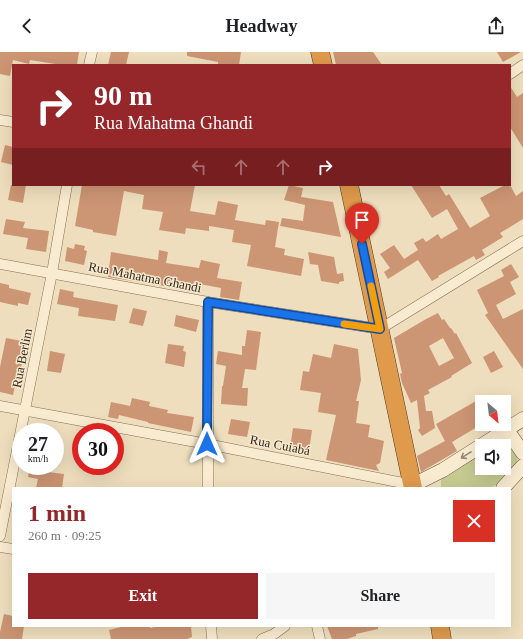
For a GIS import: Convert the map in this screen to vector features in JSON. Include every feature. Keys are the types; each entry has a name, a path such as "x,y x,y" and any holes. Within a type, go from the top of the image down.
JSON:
{"highway":[{"path":"320,52 323,64"},
{"path":"348,186 413,487"},
{"path":"440,627 442,639"}],"street":[{"path":"89,64 92,52"},
{"path":"511,73 523,65"},
{"path":"0,120 12,122"},
{"name":"Rua Berlim","path":"0,536 52,273 67,186"},
{"path":"380,329 522,244"},
{"name":"Rua Mahatma Ghandi","path":"0,264 208,302 380,329"},
{"path":"208,302 208,487"},
{"name":"Rua Cuiabá","path":"0,406 24,412 207,444 413,487"},
{"path":"511,427 523,419"},
{"path":"413,487 505,431"},
{"path":"508,431 523,453"},
{"path":"504,487 523,466"},
{"path":"0,547 12,550"},
{"path":"211,627 212,639"},
{"path":"262,639 274,634 284,627"},
{"path":"317,627 320,639"}],"green space":[{"path":"511,449 518,456 517,465 511,472"},
{"path":"474,457 475,475 508,475 502,482 492,487 441,487 441,480 443,477"}],"building":[{"path":"0,52 79,52 77,64 56,64 30,60 29,64 13,60 10,76 0,74"},
{"path":"111,52 129,52 126,64 108,64"},
{"path":"187,52 241,52 239,64 218,64 218,62 187,56"},
{"path":"333,52 373,52 381,64 336,64"},
{"path":"497,52 521,52 503,62"},
{"path":"511,88 517,97 523,93 523,148 511,129"},
{"path":"5,145 12,147 12,165 1,162"},
{"path":"11,185 26,186 23,203 8,200"},
{"path":"82,186 195,186 190,211 215,215 218,201 238,205 235,220 265,225 266,220 279,222 275,247 285,249 284,255 304,259 301,276 247,266 251,245 232,242 234,230 209,226 209,231 186,228 185,234 159,230 163,212 142,209 144,195 124,191 116,236 93,232 93,230 75,226"},
{"path":"289,186 294,186 303,188 301,197 333,202 341,237 280,226 282,218 303,221 305,205 284,200"},
{"path":"412,186 440,186 446,196 449,194 470,228 490,216 480,198 503,186 511,186 516,196 523,191 523,219 500,233 503,237 482,250 485,255 476,260 474,256 438,276 439,277 432,281 418,260 388,279 384,272 390,268 380,254 394,245 404,259 418,250 414,243 423,238 426,242 438,234 441,239 458,229 447,209 432,218"},
{"path":"6,219 25,222 23,228 49,231 46,252 26,249 28,238 3,234"},
{"path":"75,244 85,246 84,250 87,251 84,265 65,261 67,247 74,249"},
{"path":"159,250 168,252 166,263 199,268 201,260 220,264 217,278 242,282 239,300 220,297 221,288 194,283 192,292 177,288 108,277 111,252 158,260"},
{"path":"308,252 334,257 337,274 343,273 344,281 339,282 339,284 321,281 318,265 310,264"},
{"path":"511,264 519,277 510,282 516,294 496,305 503,319 523,309 523,369 485,315 488,313 477,290 504,276 501,270"},
{"path":"0,283 9,285 9,288 31,293 28,305 18,303 18,306 0,302"},
{"path":"60,289 74,292 73,297 118,305 115,321 78,316 79,308 57,304"},
{"path":"133,308 147,311 143,326 129,323"},
{"path":"438,313 442,320 444,319 455,334 456,333 472,363 451,376 452,377 428,390 430,393 424,396 426,411 432,411 435,428 422,436 418,430 420,428 417,400 411,403 402,383 400,374 402,373 394,338","holes":["443,338 454,358 439,366 429,346"]},
{"path":"176,315 199,320 196,332 174,326"},
{"path":"247,330 261,332 256,370 245,369 242,388 248,388 247,406 221,404 222,386 226,366 216,364 218,351 242,355 242,346 245,346"},
{"path":"6,338 27,342 13,395 0,392 0,367"},
{"path":"168,344 184,346 183,351 186,352 184,367 165,363"},
{"path":"334,344 358,349 361,380 356,401 359,401 356,423 370,425 368,437 384,441 380,463 376,465 379,471 326,460 336,415 318,412 321,393 300,390 303,371 309,372 313,354 331,358"},
{"path":"50,351 65,354 61,373 47,371"},
{"path":"494,351 503,367 491,373 483,357"},
{"path":"132,398 150,402 149,406 168,410 167,413 194,417 191,432 119,415 118,419 108,417 111,402 130,406"},
{"path":"475,402 475,428 452,442 457,451 421,472 417,456 445,441 436,424"},
{"path":"231,419 250,422 247,437 228,434"},
{"path":"293,428 312,430 309,451 290,448"},
{"path":"28,475 64,475 62,487 36,487 38,479 28,477"},
{"path":"4,614 12,616 12,627 24,627 22,639 0,639"},
{"path":"121,627 191,627 192,637 187,639 111,639 109,630"},
{"path":"327,627 378,627 378,629 356,634 356,636 347,639 332,639"}],"slow traffic":[{"path":"344,324 380,329 371,286"}],"route":[{"path":"207,444 208,302 380,329 362,244"}]}
